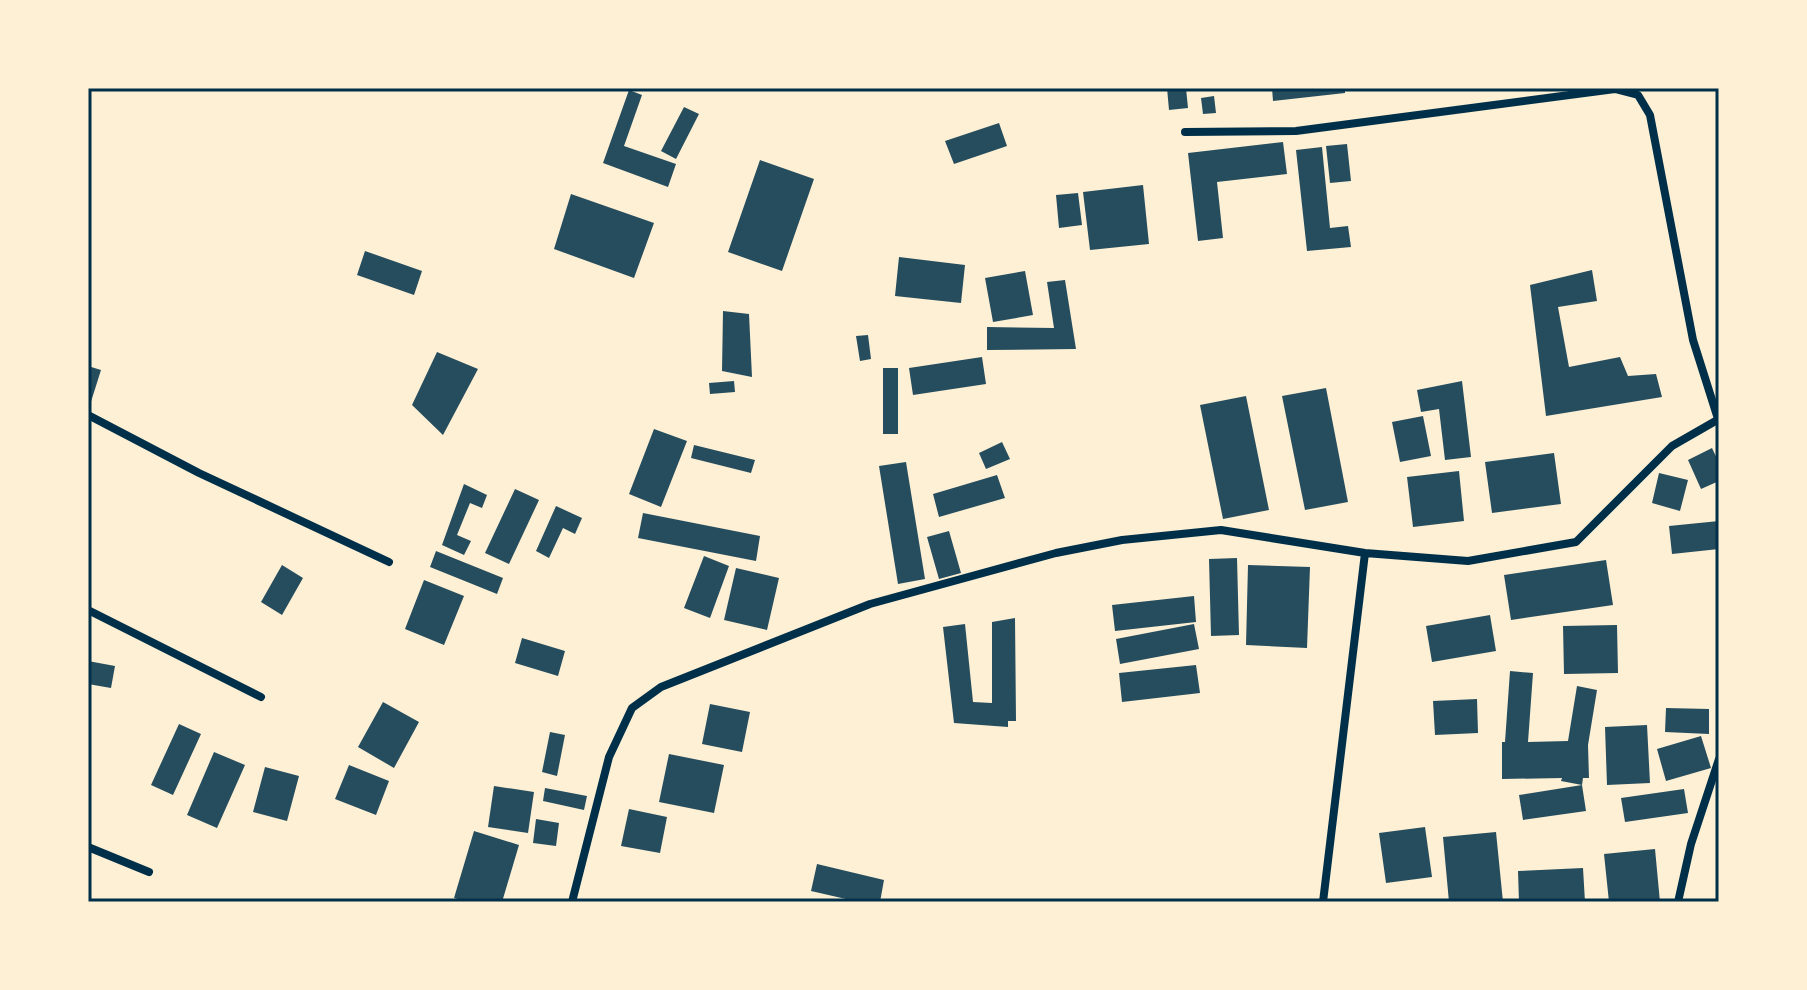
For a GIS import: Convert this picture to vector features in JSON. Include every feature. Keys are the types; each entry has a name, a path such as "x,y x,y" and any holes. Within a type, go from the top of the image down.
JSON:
{"street":[{"path":"572,902 609,757 632,708 661,687 870,604 1043,556 1109,542 1221,530 1365,553 1468,561 1576,542 1672,446 1719,420 1693,340 1650,115 1638,95 1615,89 1296,131 1185,132"},
{"path":"88,415 199,473 389,562"},
{"path":"1323,902 1365,553"},
{"path":"88,610 261,697"},
{"path":"1678,902 1695,830 1719,759"},
{"path":"88,847 149,872"}],"building":[{"path":"1167,88 1186,88 1188,108 1169,110"},
{"path":"1272,88 1345,88 1345,93 1273,101"},
{"path":"629,90 642,95 624,146 676,164 668,187 603,163"},
{"path":"1214,96 1216,113 1203,114 1201,98"},
{"path":"684,107 699,114 676,159 661,151"},
{"path":"999,123 1007,146 954,164 945,141"},
{"path":"1283,142 1287,174 1217,182 1223,238 1198,241 1188,153"},
{"path":"1347,144 1351,181 1330,183 1326,146"},
{"path":"1322,147 1330,228 1348,226 1351,247 1307,251 1296,150"},
{"path":"760,160 814,179 782,271 728,252"},
{"path":"1143,185 1149,244 1090,250 1083,192"},
{"path":"1078,193 1082,225 1059,228 1056,195"},
{"path":"571,194 654,223 634,278 554,249"},
{"path":"365,251 422,271 414,295 357,275"},
{"path":"899,257 965,265 961,303 895,296"},
{"path":"1592,270 1597,301 1558,307 1569,367 1620,357 1628,376 1656,374 1662,397 1546,416 1530,285"},
{"path":"1025,271 1033,315 993,322 985,278"},
{"path":"1065,280 1076,349 987,350 987,327 1054,328 1047,282"},
{"path":"723,311 749,314 752,377 722,371"},
{"path":"868,335 871,359 860,361 856,336"},
{"path":"437,352 478,369 443,435 412,405"},
{"path":"982,357 986,384 913,395 909,368"},
{"path":"88,366 101,370 89,408 88,408"},
{"path":"883,368 898,368 898,434 883,434"},
{"path":"734,381 735,392 710,394 709,383"},
{"path":"1462,381 1471,457 1445,460 1439,409 1421,412 1417,390"},
{"path":"1326,388 1348,502 1305,510 1282,396"},
{"path":"1246,396 1269,510 1223,519 1200,405"},
{"path":"1423,416 1431,456 1400,462 1392,422"},
{"path":"654,429 687,441 661,507 629,494"},
{"path":"1002,442 1010,459 986,469 979,453"},
{"path":"694,445 755,460 751,473 691,458"},
{"path":"1712,448 1719,463 1719,481 1701,489 1688,460"},
{"path":"1554,453 1561,504 1492,513 1485,462"},
{"path":"906,462 925,579 898,584 879,466"},
{"path":"1459,471 1464,521 1413,527 1407,477"},
{"path":"1659,473 1688,480 1680,511 1652,503"},
{"path":"997,475 1005,498 939,517 933,494"},
{"path":"464,484 487,495 482,508 470,503 457,535 471,541 464,555 442,545"},
{"path":"515,489 539,500 509,564 485,553"},
{"path":"556,506 582,518 575,534 563,528 549,558 536,551"},
{"path":"643,513 760,536 756,561 638,538"},
{"path":"1719,521 1719,549 1672,554 1669,526"},
{"path":"949,531 961,573 939,579 927,537"},
{"path":"436,551 503,578 497,594 430,567"},
{"path":"704,556 729,566 710,618 684,608"},
{"path":"1237,558 1239,635 1211,636 1209,559"},
{"path":"1606,560 1613,605 1511,620 1504,575"},
{"path":"282,565 303,578 282,615 261,602"},
{"path":"1248,565 1310,567 1307,648 1246,645"},
{"path":"736,568 779,578 767,630 724,620"},
{"path":"424,580 464,596 444,645 405,629"},
{"path":"1194,596 1196,622 1115,631 1112,605"},
{"path":"1490,615 1496,651 1432,662 1426,626"},
{"path":"1015,618 1016,721 1008,721 1008,727 954,723 943,627 965,624 973,702 992,703 992,622"},
{"path":"1194,624 1199,649 1120,664 1116,639"},
{"path":"1617,625 1618,673 1564,674 1563,626"},
{"path":"522,638 565,651 558,676 515,663"},
{"path":"88,661 115,666 111,688 88,684"},
{"path":"1196,665 1200,693 1122,702 1119,673"},
{"path":"1510,671 1533,673 1528,742 1568,741 1577,686 1597,690 1588,745 1589,778 1583,778 1582,785 1561,781 1562,778 1502,779 1502,742 1505,742"},
{"path":"1477,699 1478,733 1435,735 1433,701"},
{"path":"383,702 419,722 394,768 358,747"},
{"path":"710,704 750,712 742,752 702,744"},
{"path":"1666,708 1709,709 1709,734 1665,732"},
{"path":"179,724 201,734 173,795 151,785"},
{"path":"1647,725 1650,783 1607,785 1605,727"},
{"path":"550,732 565,735 557,776 542,772"},
{"path":"1701,736 1711,768 1666,781 1657,749"},
{"path":"214,752 245,765 217,828 187,815"},
{"path":"669,754 724,765 714,813 659,802"},
{"path":"349,765 389,781 376,815 335,799"},
{"path":"265,767 299,776 287,821 253,812"},
{"path":"1582,785 1586,811 1523,820 1519,795"},
{"path":"494,786 534,792 528,833 488,827"},
{"path":"545,788 587,796 584,810 543,801"},
{"path":"1684,789 1688,813 1625,822 1621,798"},
{"path":"629,809 667,817 660,853 621,846"},
{"path":"536,819 559,823 556,846 533,843"},
{"path":"1425,827 1432,877 1386,883 1379,833"},
{"path":"474,831 519,845 502,902 468,902 454,898"},
{"path":"1496,832 1503,902 1449,902 1443,837"},
{"path":"1655,849 1660,902 1609,902 1604,854"},
{"path":"817,864 884,880 880,902 859,902 811,891"},
{"path":"1583,868 1585,902 1519,902 1518,871"}]}
